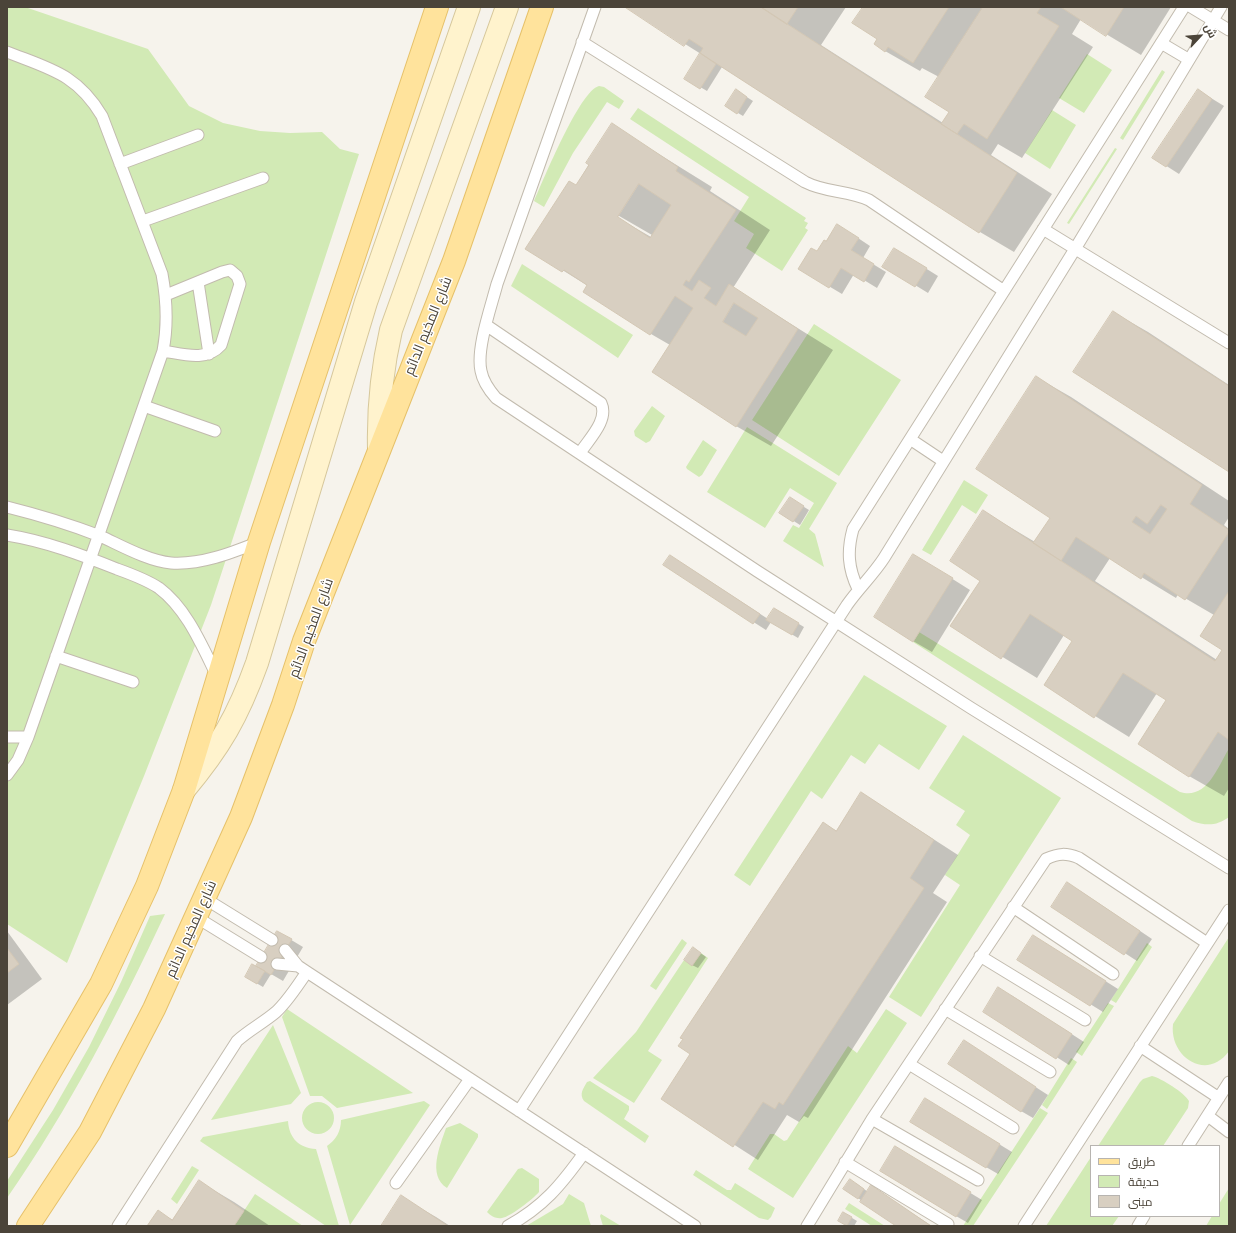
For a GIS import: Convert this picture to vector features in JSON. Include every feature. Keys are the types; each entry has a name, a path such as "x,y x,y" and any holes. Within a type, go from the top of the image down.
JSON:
{"main road":[{"path":"7,1146 101,984 147,886 184,790 259,542 438,7"},
{"path":"184,790 208,762 228,731 244,698 257,663 366,302 469,7"},
{"path":"379,449 379,401 383,369 391,330 507,7"},
{"name":"شارع المخيم الدائم","path":"28,1226 90,1132 154,1009 241,817 283,705 304,641 454,261 542,7"}],"lane":[{"path":"595,7 497,284 486,325 480,362 481,372 489,390 496,398 836,622 1229,868"},
{"path":"858,589 848,560 849,544 853,529 1184,7"},
{"path":"1191,7 1229,30"},
{"path":"519,1111 836,622 858,589 880,564 1076,249 1221,7"},
{"path":"582,42 805,182 821,189 849,192 869,200 1004,291"},
{"path":"1161,42 1188,60"},
{"path":"7,52 53,70 82,88 93,101 102,116 143,222 162,274 166,295 166,333 163,351 28,737 18,760 7,775"},
{"path":"120,164 198,135"},
{"path":"143,222 263,178"},
{"path":"1043,229 1229,342"},
{"path":"163,351 201,356 209,354 221,345 240,284 237,276 230,270 166,295"},
{"path":"198,282 209,354"},
{"path":"486,325 600,403 603,408 602,419 580,453"},
{"path":"144,406 215,431"},
{"path":"910,439 943,461"},
{"path":"7,507 53,518 144,555 170,563 197,561 230,554 259,542"},
{"path":"7,535 90,558 136,576 159,588 180,610 198,637 218,678"},
{"path":"56,656 133,682"},
{"path":"7,737 28,737"},
{"path":"807,1226 844,1162 872,1119 1046,859 1057,854 1068,854 1079,858 1207,942"},
{"path":"1013,907 1113,974"},
{"path":"200,908 272,940"},
{"path":"200,908 262,957"},
{"path":"1024,1226 1229,910"},
{"path":"285,950 302,969 696,1226"},
{"path":"980,956 1085,1020"},
{"path":"277,964 302,969"},
{"path":"118,1226 237,1041 250,1029 275,1013 285,1002 302,969"},
{"path":"945,1009 1050,1072"},
{"path":"1140,1046 1219,1098"},
{"path":"909,1064 1013,1128"},
{"path":"396,1183 470,1079"},
{"path":"1189,1145 1229,1082"},
{"path":"1208,1116 1229,1132"},
{"path":"872,1119 978,1180"},
{"path":"508,1226 532,1212 553,1194 584,1153"},
{"path":"844,1162 948,1224"},
{"path":"1138,1226 1143,1217"}],"green space":[{"path":"7,7 25,7 148,49 189,106 223,123 260,131 290,133 322,132 340,149 359,154 211,605 144,776 67,963 7,924"},
{"path":"1087,54 1112,70 1084,113 1059,98"},
{"path":"1162,70 1165,72 1123,140 1120,138"},
{"path":"599,86 604,87 624,101 619,109 607,102 573,153 544,207 534,201 554,157 572,119 582,103 591,91"},
{"path":"638,108 806,218 804,221 808,223 805,228 808,230 782,271 746,248 754,234 734,221 749,197 630,119"},
{"path":"1052,110 1076,125 1050,169 1025,153"},
{"path":"1115,148 1117,149 1069,224 1067,223"},
{"path":"522,264 633,335 618,358 511,286"},
{"path":"814,324 901,380 839,476 752,420"},
{"path":"652,406 665,416 650,441 646,443 635,436 634,431"},
{"path":"747,427 837,483 809,529 815,534 824,567 783,541 793,525 799,528 814,503 790,488 765,528 707,492"},
{"path":"703,440 717,450 702,475 699,477 686,467"},
{"path":"964,480 988,495 976,514 962,505 931,555 922,550"},
{"path":"919,632 1180,792 1189,793 1204,787 1215,774 1228,750 1229,817 1216,824 1202,824 1192,821 913,642"},
{"path":"864,675 947,726 919,770 879,744 865,764 851,755 822,799 811,791 750,886 734,875"},
{"path":"963,735 1061,798 921,1017 889,997 960,885 945,875 970,835 956,825 965,811 929,788"},
{"path":"165,914 130,987 72,1095 30,1164 7,1198 7,1181 53,1110 89,1047 121,982 150,916"},
{"path":"1229,937 1229,1051 1220,1060 1210,1064 1201,1065 1191,1062 1183,1055 1173,1036 1173,1024"},
{"path":"682,939 687,943 656,990 650,986"},
{"path":"1147,943 1152,947 1116,1003 1111,1000"},
{"path":"701,953 708,958 648,1051 662,1060 634,1103 593,1078 636,1032 684,960 692,965"},
{"path":"1108,1003 1114,1006 1082,1056 1076,1052"},
{"path":"287,1009 413,1093 337,1108 322,1096 310,1096 282,1017"},
{"path":"886,1009 907,1023 793,1198 748,1169 770,1134 774,1134 784,1141 787,1140 848,1046 857,1053"},
{"path":"273,1025 301,1093 291,1104 211,1120"},
{"path":"1071,1058 1077,1062 1047,1109 1042,1105"},
{"path":"1152,1076 1161,1080 1183,1094 1189,1101 1188,1108 1164,1145 1099,1145 1140,1082 1143,1079"},
{"path":"590,1081 629,1106 629,1110 624,1119 649,1136 645,1143 584,1101 582,1092 587,1082"},
{"path":"424,1101 430,1105 350,1225 327,1146 337,1135 341,1120"},
{"path":"315,1102 321,1102 331,1109 334,1118 333,1124 327,1131 321,1134 315,1134 305,1127 302,1121 302,1115 309,1105"},
{"path":"1040,1108 1048,1113 973,1226 963,1226"},
{"path":"288,1121 290,1132 296,1141 305,1147 316,1149 339,1226 326,1226 200,1141 203,1137"},
{"path":"460,1123 478,1134 478,1137 447,1188 441,1182 436,1168 438,1151 446,1128"},
{"path":"1090,1159 1090,1217 1118,1217 1112,1226 1046,1226"},
{"path":"192,1166 199,1170 177,1204 171,1199"},
{"path":"522,1168 539,1179 539,1192 532,1199 506,1217 498,1218 492,1216 487,1212 518,1169"},
{"path":"696,1170 727,1190 731,1190 735,1183 775,1208 771,1217 768,1220 759,1218 693,1175"},
{"path":"1229,1188 1229,1226 1206,1226 1211,1217 1220,1217 1220,1202"},
{"path":"255,1194 303,1226 234,1226"},
{"path":"569,1194 584,1203 591,1226 526,1226 563,1204"},
{"path":"849,1203 885,1226 872,1226 845,1209"},
{"path":"601,1214 621,1226 603,1226 600,1216"}],"building":[{"path":"625,7 761,7 1017,173 979,233 700,53 703,48 689,39 684,46"},
{"path":"761,7 798,7 787,24"},
{"path":"863,7 949,7 913,63 888,47 885,52 874,44 877,39 852,23"},
{"path":"983,7 1041,7 1037,13 1059,26 987,139 964,124 957,134 941,124 949,112 925,97"},
{"path":"1061,7 1124,7 1106,36"},
{"path":"700,53 716,64 700,89 684,79"},
{"path":"736,89 747,97 737,114 725,106"},
{"path":"1198,89 1212,99 1166,167 1152,158"},
{"path":"612,123 678,167 676,171 736,210 689,282 686,280 683,285 692,291 699,280 711,288 704,298 716,306 729,284 798,329 736,427 652,372 693,308 675,296 650,335 583,292 587,285 564,270 562,272 525,249 569,181 576,185 589,165 586,163","holes":["639,184 671,205 650,238 618,217","734,303 758,318 746,336 723,322"]},
{"path":"837,224 859,238 851,250 874,264 864,282 841,268 829,288 798,269 811,248 817,251 824,240 826,241"},
{"path":"894,248 927,268 915,287 882,267"},
{"path":"1113,311 1229,386 1229,472 1073,372"},
{"path":"1036,376 1202,485 1190,504 1229,530 1229,532 1185,600 1144,573 1141,579 1076,537 1061,561 1033,543 1050,518 976,469","holes":["1161,505 1167,509 1150,534 1132,522 1136,516 1147,524"]},
{"path":"790,497 804,506 793,522 779,513"},
{"path":"983,510 1215,661 1222,650 1200,636 1229,591 1229,740 1218,732 1189,777 1138,744 1166,700 1123,673 1094,718 1044,685 1072,641 1030,614 1001,659 950,626 980,581 950,561"},
{"path":"913,554 953,578 913,642 874,617"},
{"path":"670,555 760,614 753,624 663,565"},
{"path":"774,608 799,623 792,635 766,620"},
{"path":"861,792 934,840 910,878 924,888 783,1105 779,1102 775,1109 763,1102 733,1147 661,1099 690,1054 678,1046 683,1039 680,1038 823,822 836,831"},
{"path":"1067,882 1140,931 1124,955 1051,907"},
{"path":"277,931 292,939 271,975 256,966"},
{"path":"1033,935 1106,981 1090,1006 1017,960"},
{"path":"693,947 701,953 692,966 684,960"},
{"path":"7,948 19,964 7,973"},
{"path":"252,964 265,971 257,984 245,977"},
{"path":"998,987 1072,1034 1056,1059 983,1012"},
{"path":"964,1040 1036,1087 1021,1112 948,1064"},
{"path":"925,1098 1000,1144 986,1168 910,1122"},
{"path":"895,1146 971,1192 956,1217 880,1171"},
{"path":"850,1179 864,1189 858,1199 843,1189"},
{"path":"199,1180 244,1211 234,1226 147,1226 158,1210 172,1220"},
{"path":"871,1185 931,1226 896,1226 860,1202"},
{"path":"401,1195 448,1226 381,1226"},
{"path":"843,1212 852,1217 847,1226 838,1221"}]}
